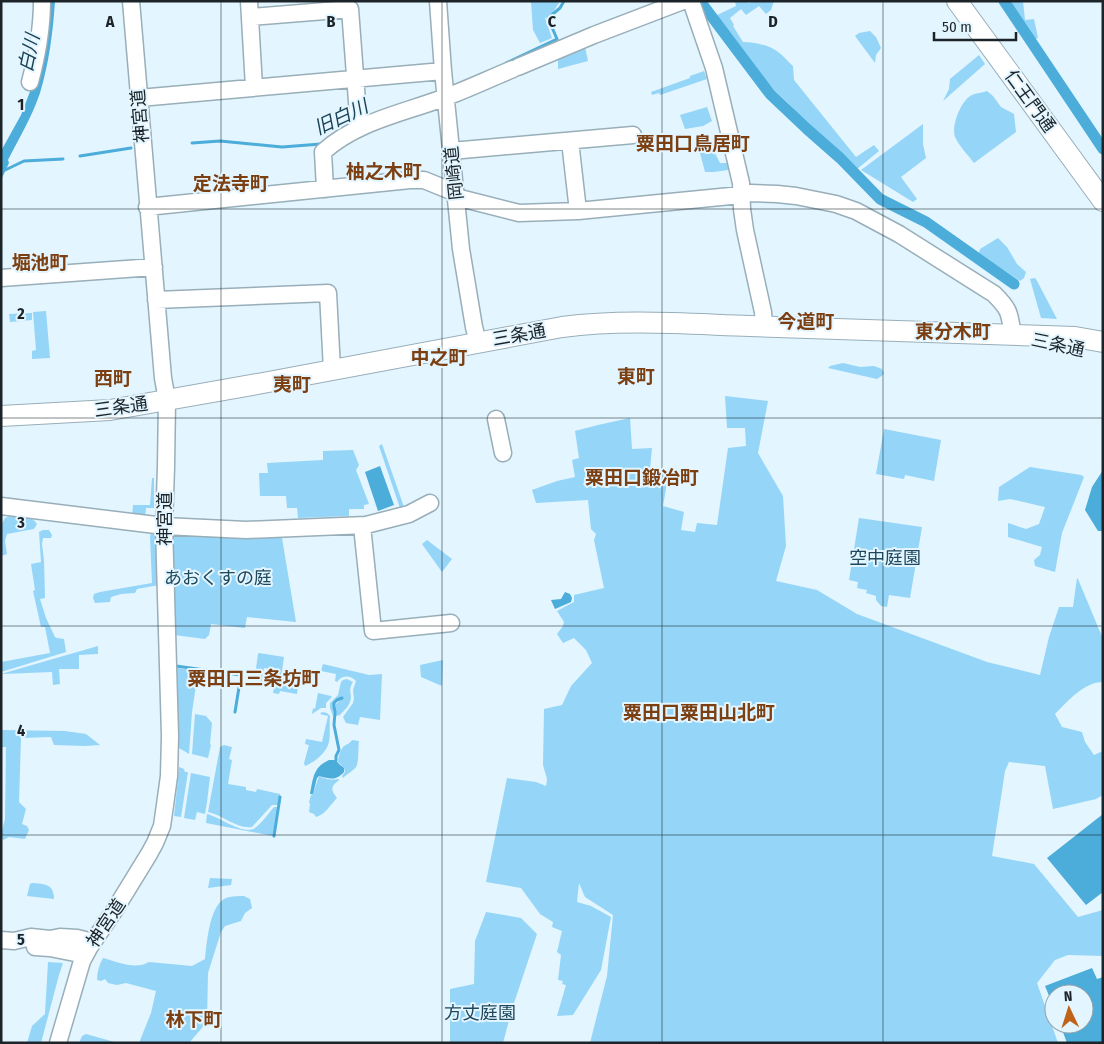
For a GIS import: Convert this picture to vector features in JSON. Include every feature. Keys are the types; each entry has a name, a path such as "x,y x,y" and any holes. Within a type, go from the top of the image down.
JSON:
{"main road":[{"name":"仁王門通","path":"957,1 1103,201"},
{"name":"三条通","path":"1,416 110,410 555,328 588,324 636,323 764,326 1075,338 1103,342"},
{"path":"1013,336 1041,333 1103,336"},
{"name":"三条通","path":"1013,336 1103,354"}],"street":[{"path":"30,82 41,25 42,1"},
{"name":"神宮道","path":"58,1043 79,969 89,948 152,848 162,826 169,776 170,736 164,526 167,400 163,378 131,1"},
{"name":"岡崎道","path":"438,1 461,249 478,343"},
{"path":"325,189 323,152 359,124 367,124 446,97 594,35 684,1"},
{"path":"691,1 714,68 741,183 746,230 762,304 764,326"},
{"path":"254,88 250,9 350,9 359,124"},
{"path":"139,98 443,71"},
{"path":"451,151 632,134"},
{"path":"570,141 578,211"},
{"path":"148,207 410,180 424,180 456,195 519,213 578,211 751,193 777,194 847,207 899,234 994,294 1009,311 1013,336"},
{"path":"1,278 154,267"},
{"path":"156,300 328,293 332,370"},
{"path":"496,419 503,453"},
{"path":"1,506 164,526 246,530 362,526 409,514 430,503"},
{"path":"362,526 373,631 451,623"},
{"path":"8,940 31,937 77,938 89,948"}],"green space":[{"path":"555,1 559,3 553,12 545,18 552,38 540,43 533,30 531,2"},
{"path":"735,1 747,1 748,3 774,1 771,10 766,14 759,6 746,15 741,9 730,18 743,42 757,43 770,47 793,66 794,80 856,157 874,145 879,151 856,170 828,142 818,137 773,89 721,27 715,16 736,6"},
{"path":"1005,1 1023,1 1025,20 1034,19 1038,38 1032,40"},
{"path":"870,31 876,37 881,48 876,55 875,63 855,36 859,33"},
{"path":"585,47 588,61 558,69 558,60"},
{"path":"979,55 985,64 943,101 949,89 950,79"},
{"path":"704,71 707,79 660,95 659,93 652,95 651,92"},
{"path":"987,91 1001,107 1014,114 1016,132 974,163 955,137 954,126 964,102 974,94"},
{"path":"707,107 712,121 703,126 685,129 680,115"},
{"path":"923,124 923,144 926,158 901,177 917,199 913,202 861,170"},
{"path":"713,149 720,163 730,163 728,170 705,172 700,153"},
{"path":"998,238 1007,247 1017,264 1026,272 1024,278 1020,281 979,253 980,249"},
{"path":"1034,278 1057,319 1041,318 1030,279"},
{"path":"46,311 50,358 32,359 32,351 36,350 33,312"},
{"path":"32,313 32,320 10,322 9,314"},
{"path":"843,363 860,367 874,366 882,369 884,373 877,379 828,368"},
{"path":"725,396 768,401 758,453 783,496 786,546 776,581 817,590 857,614 987,662 1040,675 1049,637 1059,607 1073,607 1078,579 1103,639 1103,682 1089,685 1083,689 1055,714 1062,727 1082,732 1085,742 1094,755 1103,751 1103,795 1096,799 1053,809 1045,766 1009,762 1005,771 992,856 1034,864 1078,917 1103,910 1103,956 1068,955 1055,960 1037,983 1044,1003 1044,1034 1055,1034 1058,1043 590,1043 607,976 613,915 585,897 579,883 577,902 591,906 611,917 601,970 573,1015 557,1016 566,985 562,984 563,981 558,980 561,955 557,952 562,931 552,927 553,922 540,914 521,888 486,882 507,778 536,782 546,786 547,779 543,765 544,709 562,705 571,686 592,663 586,650 574,638 563,643 557,634 564,622 557,611 574,602 574,595 604,588 594,540 596,534 591,529 588,500 536,503 532,490 575,477 572,460 579,458 575,431 630,418 632,449 652,448 650,469 669,471 663,506 684,512 681,530 695,532 697,523 717,525 728,448 746,446 745,428 727,428"},
{"path":"884,429 941,440 934,481 905,475 904,479 876,474"},
{"path":"382,444 404,507 400,508 379,446"},
{"path":"353,450 359,465 356,470 369,504 364,505 364,509 349,509 349,516 298,518 297,508 287,508 286,496 260,496 259,473 268,473 267,463 323,460 323,451"},
{"path":"1030,467 1084,477 1062,533 1055,572 1035,566 1034,560 1040,555 1042,547 1008,537 1008,523 1026,529 1039,524 1045,507 1010,499 998,501 999,487"},
{"path":"152,478 154,478 154,508 146,508 145,518 132,517 133,505 150,505"},
{"path":"13,515 30,518 37,524 34,529 7,534 5,541 7,554 1,556 1,526 5,518"},
{"name":"空中庭園","path":"859,518 922,527 910,598 889,595 887,607 881,606 876,600 876,596 866,593 867,590 857,588 858,582 849,580"},
{"path":"49,530 52,535 51,538 43,538 45,598 40,599 55,637 64,639 66,652 1,672 1,662 50,653 45,627 41,627 33,591 35,590 31,564 41,562 39,532"},
{"name":"あおくすの庭","path":"168,530 281,532 296,622 247,617 245,628 211,624 209,635 205,639 174,635"},
{"path":"151,532 156,533 159,585 137,589 135,593 111,597 110,602 95,603 94,594 152,583"},
{"path":"427,540 452,559 442,572 422,544"},
{"path":"98,646 98,654 79,655 79,669 59,669 60,684 53,685 52,672 1,674"},
{"path":"259,653 284,657 281,678 297,681 297,694 280,691 279,694 273,693 277,670 264,668 261,685 254,683"},
{"path":"443,660 442,686 421,677 420,665"},
{"path":"323,664 369,675 382,674 380,720 360,717 358,725 346,723 343,717 353,703 353,690 356,681 346,677 341,678 337,682 335,681 336,674 321,671"},
{"path":"177,668 201,671 200,679 197,679 192,712 189,754 179,748"},
{"path":"347,679 353,682 350,688 350,702 340,715 336,716 336,704 343,698 337,699 334,703 333,716 330,703 338,695 341,682"},
{"path":"318,693 332,697 326,703 326,708 321,708 312,714 313,708 315,709"},
{"path":"322,712 330,716 328,745 318,758 305,766 304,763 309,745 305,744 306,739 322,742 328,716 320,714"},
{"path":"195,714 206,716 212,723 211,745 208,758 192,754"},
{"path":"1,730 65,731 86,734 100,745 54,745 51,737 21,738 19,802 26,809 22,824 27,826 29,830 25,839 9,837 3,840 1,835 5,819 6,747 1,747"},
{"path":"352,740 359,741 357,765 343,778 342,776 345,772 338,762 339,757 343,747"},
{"path":"224,745 232,747 229,759 232,760 228,784 246,787 246,790 256,792 257,789 280,794 279,805 272,805 252,827 240,826 208,812 220,747"},
{"path":"179,767 188,772 181,817 174,816"},
{"path":"191,773 210,777 205,814 197,812 195,820 184,818"},
{"path":"319,776 331,780 339,780 332,788 337,798 325,812 316,817 309,812 309,802"},
{"path":"274,807 278,807 273,836 206,823 207,814 238,828 250,830 260,824"},
{"path":"210,878 232,879 231,885 208,888"},
{"path":"30,884 48,886 54,894 54,899 27,896"},
{"path":"244,896 250,899 252,908 245,913 241,921 225,926 221,932 208,973 207,1022 189,1043 139,1043 151,1013 156,991 126,983 117,985 108,983 105,979 97,980 98,969 103,958 132,965 149,962 192,966 205,959 212,918 219,904 228,897"},
{"name":"方丈庭園","path":"486,912 521,918 537,934 512,1009 503,1043 450,1043 450,989 474,984 475,941"},
{"path":"48,962 63,963 41,1043 27,1043 32,1026 45,1014"},
{"path":"86,1034 118,1043 79,1043 82,1036"}],"shaded area":[{"path":"46,1 55,1 50,47 43,82 33,110 8,160 9,163 1,180 1,151 21,115 31,89"},
{"path":"380,466 394,505 378,511 365,472"},
{"path":"1103,470 1103,531 1098,531 1085,510 1092,487"},
{"path":"565,592 570,594 571,602 555,609 551,600 561,599"},
{"path":"329,760 336,760 344,768 344,772 333,779 319,776 313,794 310,794 313,778 317,770"},
{"path":"1103,814 1103,892 1086,905 1047,858"},
{"path":"1092,968 1097,979 1103,977 1103,1043 1067,1043 1064,1034 1094,1034 1094,984 1050,984"}],"waterway":[{"name":"旧白川","path":"506,63 557,39 548,18 560,8 564,1"},
{"path":"700,1 770,94 840,158 880,199 926,222 1014,284"},
{"path":"1004,1 1103,149"},
{"name":"旧白川","path":"192,143 220,141 282,147 321,144"},
{"name":"旧白川","path":"80,156 131,148"},
{"name":"旧白川","path":"1,172 24,161 63,159"},
{"path":"176,666 241,675 235,712"},
{"path":"336,760 339,750 334,725 334,703 342,698"},
{"path":"274,836 280,797"}],"district":[{"name":"粟田口鳥居町","path":"693,143"},
{"name":"柚之木町","path":"384,171"},
{"name":"定法寺町","path":"231,183"},
{"name":"堀池町","path":"40,262"},
{"name":"今道町","path":"806,321"},
{"name":"東分木町","path":"953,331"},
{"name":"中之町","path":"439,357"},
{"name":"東町","path":"636,376"},
{"name":"西町","path":"113,378"},
{"name":"夷町","path":"292,384"},
{"name":"粟田口鍛冶町","path":"642,477"},
{"name":"粟田口三条坊町","path":"254,678"},
{"name":"粟田口粟田山北町","path":"699,712"},
{"name":"林下町","path":"194,1019"}],"water label":[{"name":"白川","path":"29,53"}]}
